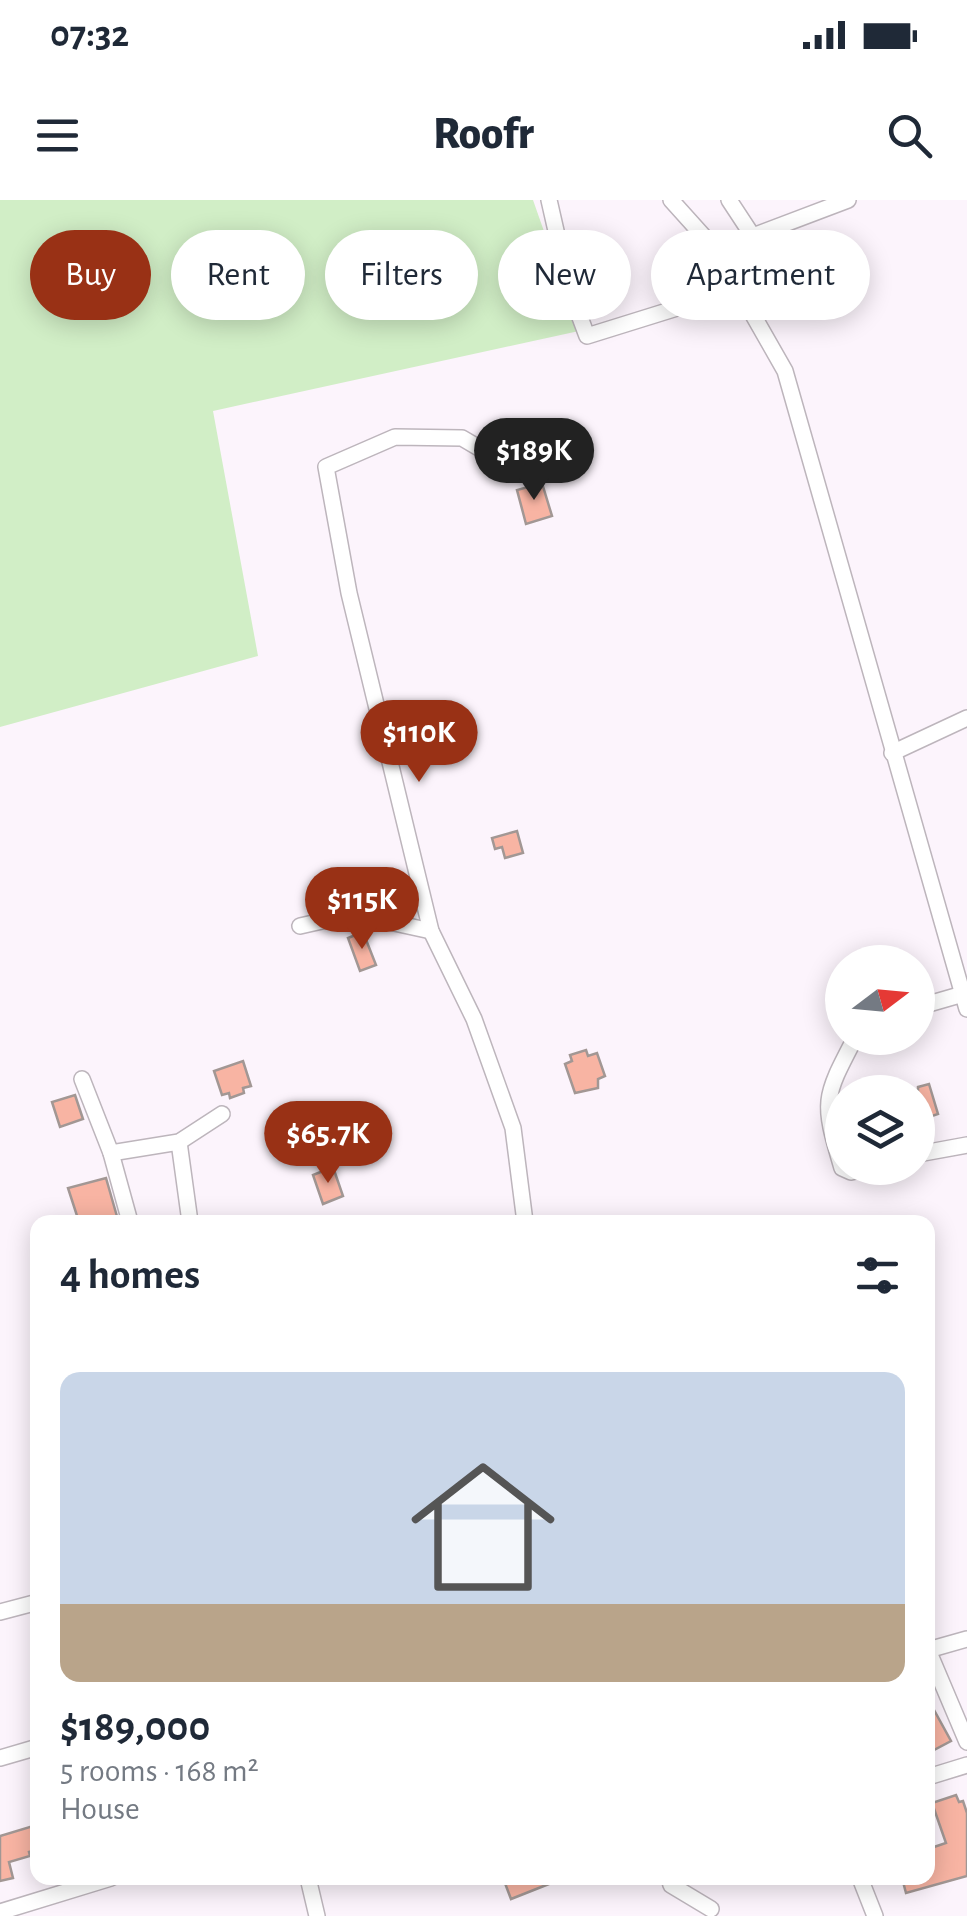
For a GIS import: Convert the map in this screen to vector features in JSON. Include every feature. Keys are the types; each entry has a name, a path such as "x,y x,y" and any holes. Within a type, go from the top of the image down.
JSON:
{"street":[{"path":"549,200 569,288 587,336 651,316"},
{"path":"671,200 698,230"},
{"path":"730,200 749,230"},
{"path":"773,230 839,202"},
{"path":"756,320 785,371 965,1001 935,1005"},
{"path":"496,458 462,438 395,437 326,467 350,593 431,931 474,1019 513,1128 523,1215"},
{"path":"892,753 967,718"},
{"path":"300,926 353,914 431,931"},
{"path":"82,1079 128,1215"},
{"path":"110,1153 179,1142 222,1114"},
{"path":"179,1142 189,1215"},
{"path":"935,1151 967,1145"},
{"path":"0,1612 30,1604"},
{"path":"935,1648 967,1638"},
{"path":"935,1667 967,1742"},
{"path":"0,1758 30,1750"},
{"path":"935,1775 967,1765"},
{"path":"0,1912 24,1910 92,1885"},
{"path":"310,1885 317,1916"},
{"path":"671,1885 711,1910"},
{"path":"863,1885 874,1916"}],"green space":[{"path":"0,200 533,200 544,230 498,230 498,320 575,320 579,331 213,411 258,656 0,727"}],"building":[{"path":"542,483 552,516 526,524 517,490"},
{"path":"517,831 523,853 505,858 502,847 495,849 492,838"},
{"path":"363,932 376,965 360,971 348,938"},
{"path":"586,1050 588,1056 597,1053 605,1076 598,1079 598,1088 575,1093 565,1064 572,1061 570,1055"},
{"path":"243,1061 251,1086 230,1098 229,1093 222,1095 214,1071"},
{"path":"75,1095 83,1119 60,1127 52,1102"},
{"path":"333,1167 343,1196 323,1204 313,1175"},
{"path":"106,1178 117,1215 77,1215 68,1188"},
{"path":"935,1712 951,1741 935,1749"},
{"path":"956,1795 959,1802 963,1801 967,1813 967,1876 935,1885 935,1847 946,1843 935,1802"},
{"path":"30,1827 30,1856 9,1862 13,1878 0,1881 0,1836"},
{"path":"506,1885 546,1885 511,1899"},
{"path":"904,1885 935,1885 906,1893"}]}
